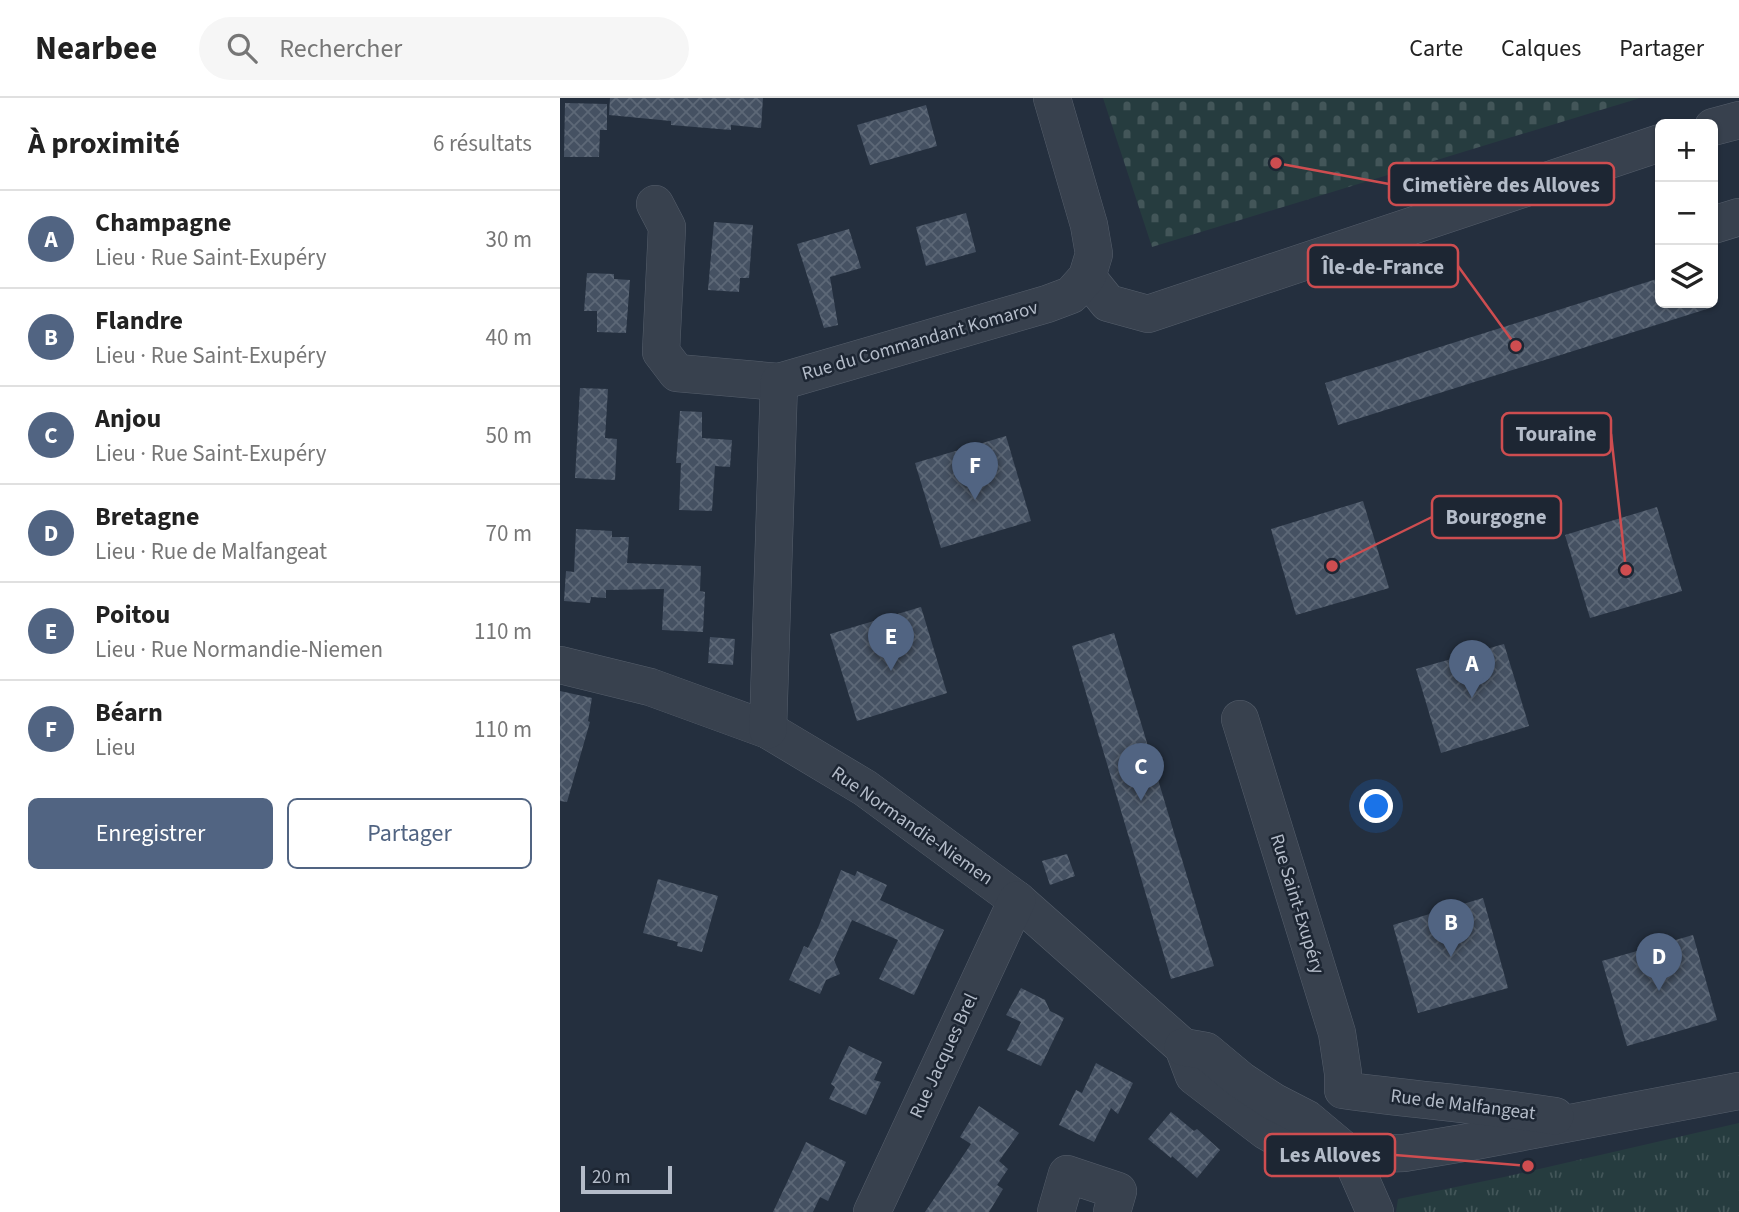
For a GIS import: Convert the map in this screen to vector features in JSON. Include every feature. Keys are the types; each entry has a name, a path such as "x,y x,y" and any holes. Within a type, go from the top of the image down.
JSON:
{"street":[{"path":"1052,98 1089,225 1094,254 1087,278 1108,303 1148,314 1655,152"},
{"path":"1718,126 1739,120"},
{"path":"655,204 667,227 661,352 677,373 779,382"},
{"path":"1718,223 1739,217"},
{"name":"Rue du Commandant Komarov","path":"768,730 779,382 1046,304 1071,295 1087,278"},
{"name":"Rue Normandie-Niemen","path":"560,665 650,687 768,730 865,788 1017,900 1183,1047 1194,1076 1266,1130 1303,1152 1350,1155"},
{"name":"Rue Saint-Exupéry","path":"1240,719 1337,1033 1343,1090"},
{"name":"Rue Jacques Brel","path":"872,1212 1017,900"},
{"name":"Rue de Malfangeat","path":"1343,1090 1431,1102 1492,1106 1584,1121"},
{"name":"Rue de Malfangeat","path":"1350,1155 1404,1153 1739,1091"},
{"path":"1350,1155 1375,1212"},
{"path":"1056,1212 1068,1174 1118,1191 1112,1212"}],"green space":[{"path":"1103,98 1640,98 1152,247"},
{"path":"1739,1123 1739,1212 1396,1212 1398,1199"}],"building":[{"path":"610,98 763,98 761,128 731,125 731,130 671,125 671,121 609,115"},
{"path":"565,103 607,104 607,130 600,130 599,157 564,157"},
{"path":"926,105 937,146 870,165 857,125"},
{"path":"966,213 976,252 926,266 916,227"},
{"path":"714,222 753,225 749,278 740,278 739,292 708,290"},
{"path":"849,229 861,268 830,277 838,325 824,328 797,244"},
{"path":"587,273 614,274 614,279 630,280 626,333 597,332 597,311 584,311"},
{"path":"1655,280 1655,308 1710,308 1338,425 1325,383"},
{"path":"580,388 608,389 605,438 617,439 615,480 575,478"},
{"path":"680,411 702,412 702,438 732,440 730,467 715,466 712,511 679,510 681,463 676,463"},
{"path":"1006,436 1031,521 941,548 915,463"},
{"path":"1363,501 1389,588 1296,615 1271,529"},
{"path":"1657,507 1682,591 1590,618 1565,535"},
{"path":"576,529 612,531 612,537 629,537 627,563 701,566 700,591 705,592 703,632 662,630 664,589 606,590 606,598 591,597 590,603 564,601 566,571 574,572"},
{"path":"921,607 947,693 857,721 830,634"},
{"path":"1114,633 1214,966 1171,979 1072,646"},
{"path":"710,637 735,639 733,665 708,663"},
{"path":"1504,644 1529,726 1441,753 1416,669"},
{"path":"560,691 592,698 590,722 567,802 560,801"},
{"path":"1067,854 1075,876 1050,885 1042,861"},
{"path":"841,870 855,876 857,871 887,885 880,900 944,930 914,995 879,979 898,940 852,920 834,960 840,974 826,980 820,994 789,980 804,946 808,948 818,928"},
{"path":"658,879 718,896 702,952 677,946 678,942 643,933"},
{"path":"1483,898 1508,988 1418,1013 1393,925"},
{"path":"1693,935 1717,1020 1627,1046 1602,961"},
{"path":"1021,988 1045,1000 1050,1011 1064,1018 1041,1066 1007,1050 1021,1022 1006,1015"},
{"path":"849,1046 882,1062 874,1080 881,1082 866,1115 829,1099 835,1087 831,1084"},
{"path":"1096,1063 1133,1083 1118,1114 1111,1108 1094,1142 1059,1125 1076,1090 1082,1093"},
{"path":"979,1106 1019,1133 999,1161 1008,1169 997,1185 1003,1189 989,1212 925,1212 971,1144 960,1137"},
{"path":"1171,1112 1194,1131 1197,1129 1220,1150 1197,1178 1148,1139"},
{"path":"806,1142 846,1162 828,1201 820,1197 813,1212 773,1212"}],"place":[{"name":"Cimetière des Alloves","path":"1276,163"},
{"name":"Île-de-France","path":"1516,346"},
{"name":"Béarn","path":"975,500"},
{"name":"Bourgogne","path":"1332,566"},
{"name":"Touraine","path":"1626,570"},
{"name":"Poitou","path":"891,671"},
{"name":"Champagne","path":"1472,698"},
{"name":"Anjou","path":"1141,801"},
{"name":"Flandre","path":"1451,957"},
{"name":"Bretagne","path":"1659,991"},
{"name":"Les Alloves","path":"1528,1166"}]}
